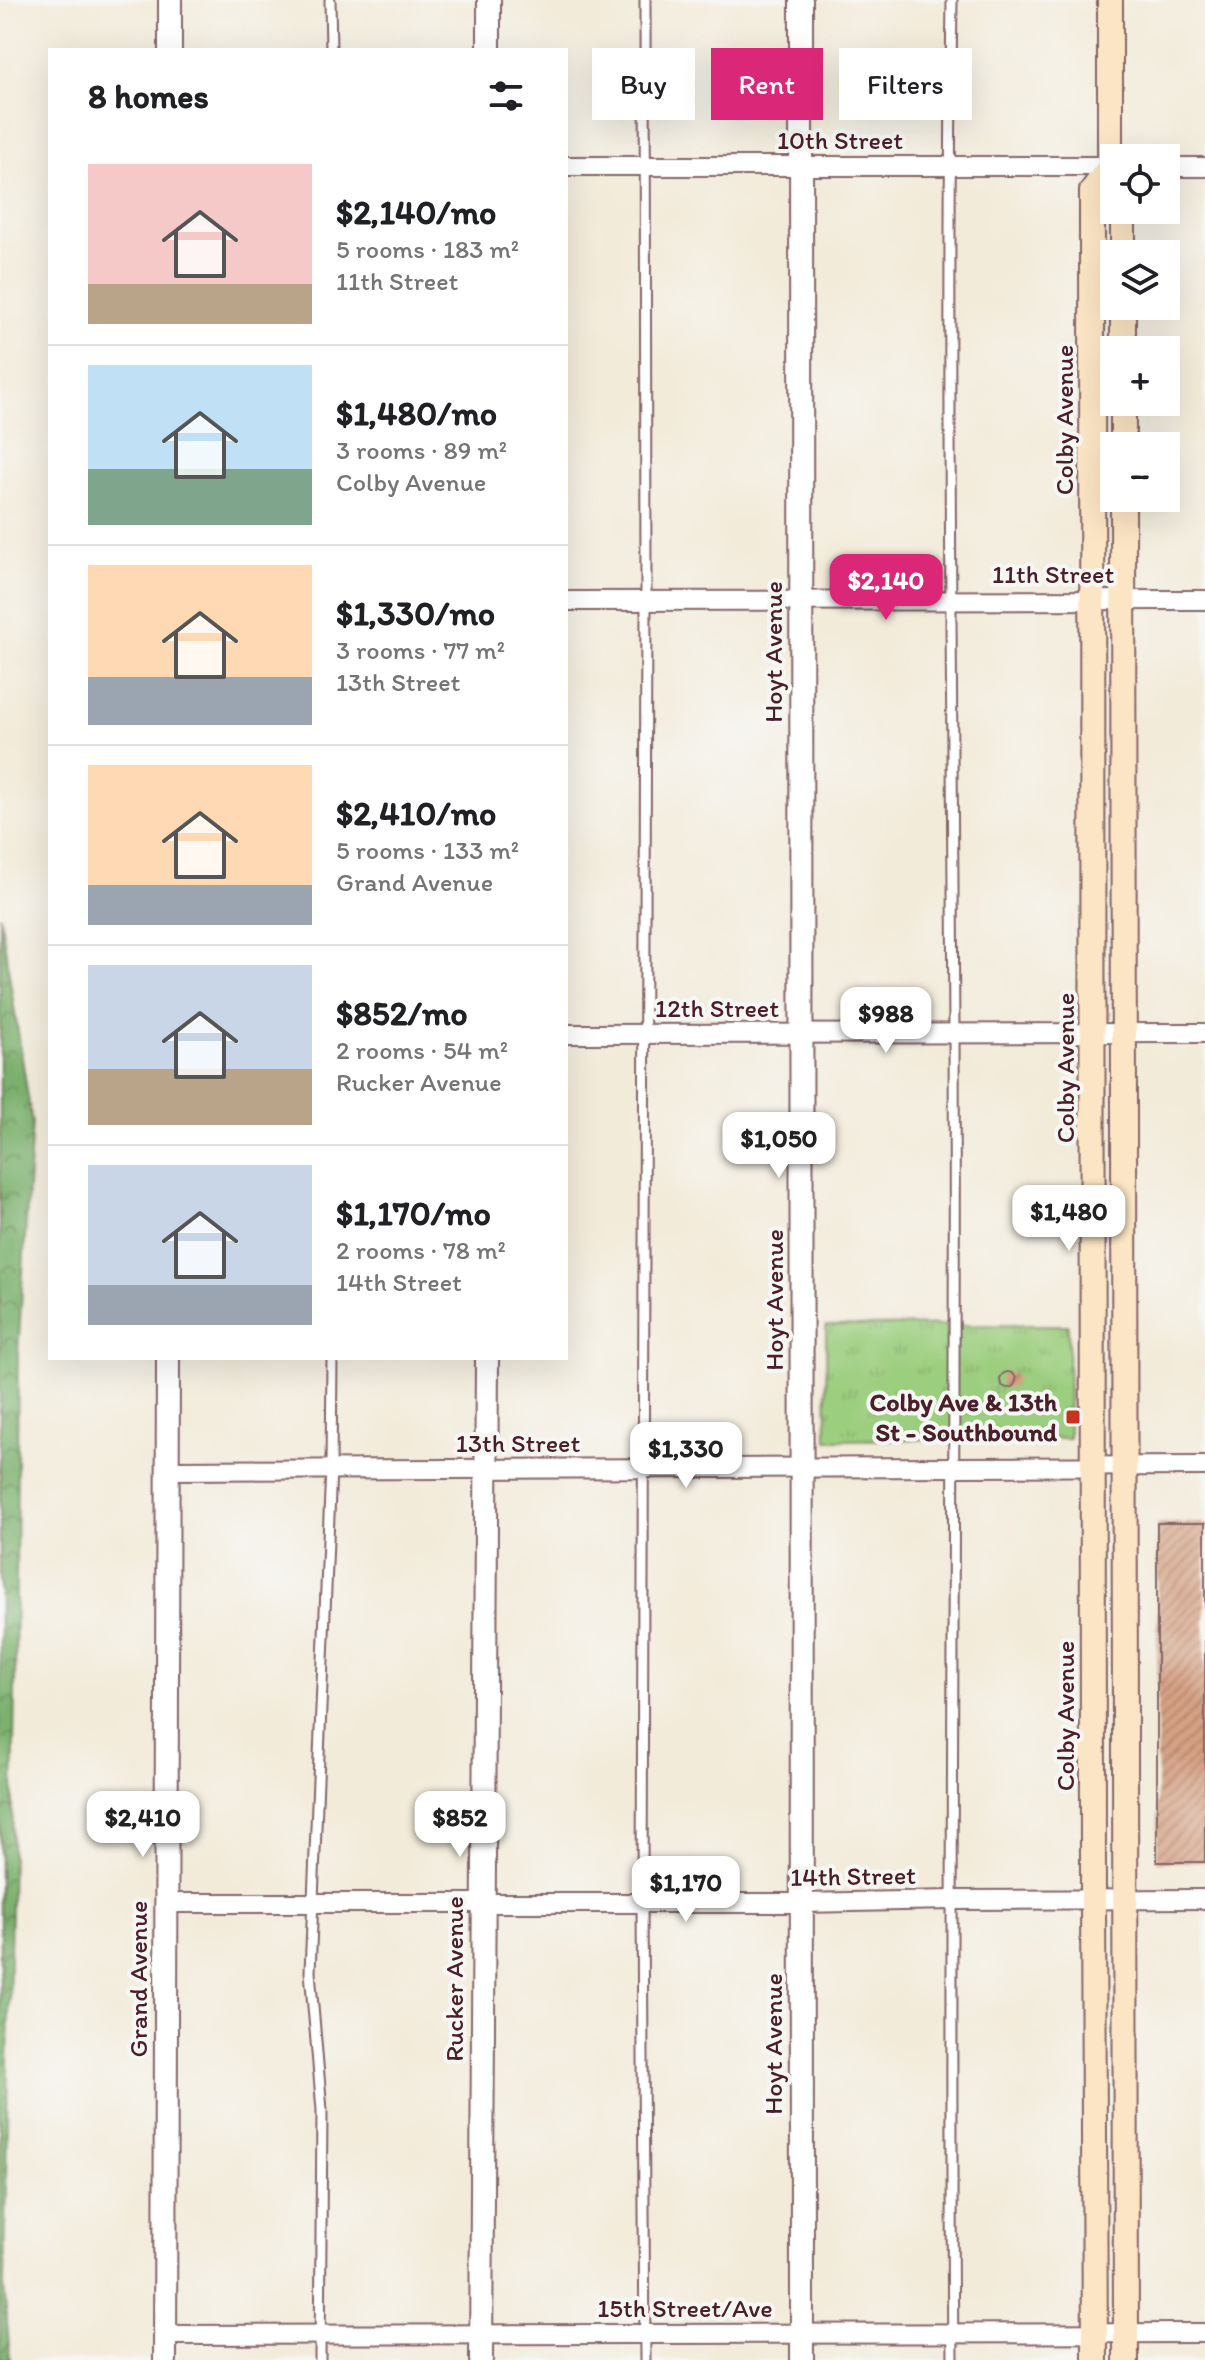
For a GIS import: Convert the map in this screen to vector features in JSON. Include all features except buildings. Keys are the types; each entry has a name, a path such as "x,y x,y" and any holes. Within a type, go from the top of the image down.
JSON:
{"main road":[{"name":"Colby Avenue","path":"1110,0 1113,144"},
{"name":"Colby Avenue","path":"1095,2360 1092,191 1100,183"},
{"path":"1123,512 1126,2360"}],"street":[{"path":"170,0 170,48"},
{"path":"489,0 489,48"},
{"name":"Hoyt Avenue","path":"801,0 802,2360"},
{"name":"10th Street","path":"568,166 1100,169"},
{"path":"1180,167 1205,167"},
{"name":"11th Street","path":"568,601 1205,600"},
{"name":"12th Street","path":"568,1034 1205,1033"},
{"name":"Grand Avenue","path":"165,2360 168,1360"},
{"name":"Rucker Avenue","path":"481,2360 487,1360"},
{"name":"13th Street","path":"167,1470 1205,1466"},
{"name":"14th Street","path":"166,1903 801,1903 1205,1899"},
{"name":"15th Street/Ave","path":"165,2335 1205,2333"}],"lane":[{"path":"330,0 331,48"},
{"path":"645,0 642,1469 645,2360"},
{"path":"952,0 949,166 954,1034 953,2360"},
{"path":"320,2360 322,2110 310,1972 331,1468 332,1360"}],"green space":[{"path":"0,915 32,1123 18,1355 4,2285 10,2360 0,2360"},
{"path":"1068,1325 1069,1438 827,1440 826,1326"}],"place":[{"name":"Colby Ave & 13th St - Southbound","path":"1073,1417"}]}
